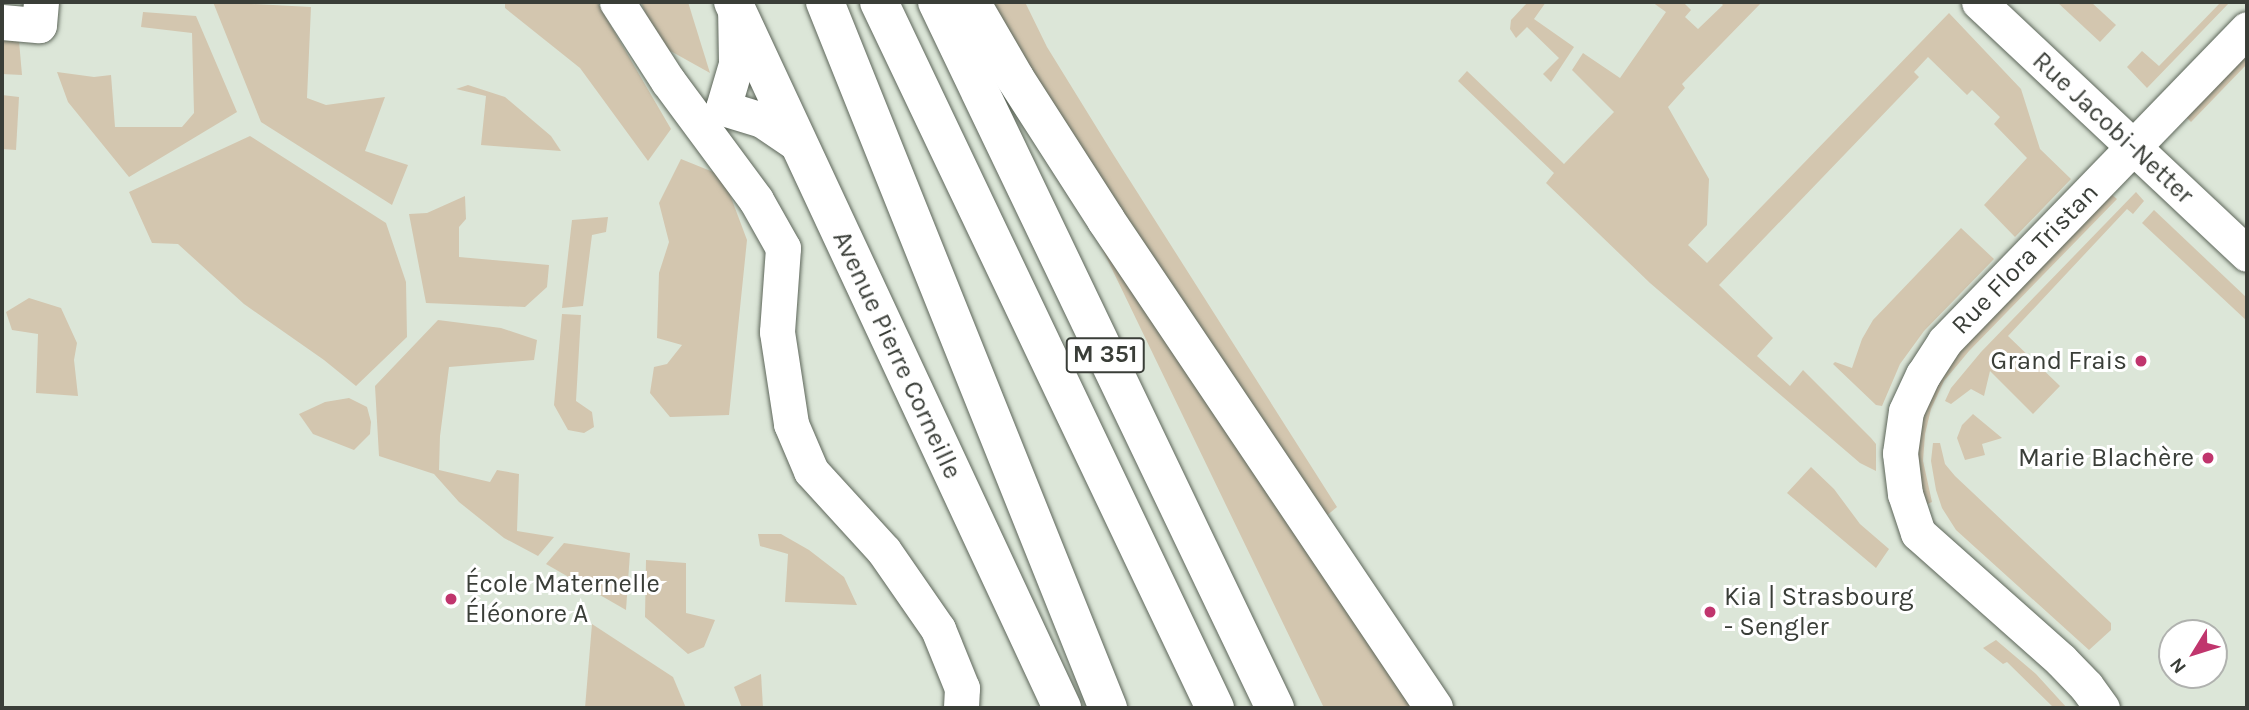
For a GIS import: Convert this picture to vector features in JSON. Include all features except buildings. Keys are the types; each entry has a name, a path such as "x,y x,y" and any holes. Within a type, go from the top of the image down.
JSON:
{"main road":[{"path":"825,2 1108,708"},
{"name":"M 351","path":"879,2 1216,708"},
{"name":"M 351","path":"937,2 1275,708"},
{"path":"971,2 1015,78 1105,220 1434,708"},
{"name":"Avenue Pierre Corneille","path":"734,4 1062,708"}],"street":[{"path":"2,22 39,25 41,2"},
{"path":"617,2 709,112 783,248 777,332 791,424 811,471 884,551 939,629 962,688 961,708"},
{"name":"Rue Jacobi-Netter","path":"1979,2 2247,254"},
{"path":"709,112 736,64 734,4"},
{"name":"Rue Flora Tristan","path":"2102,708 2087,686 2061,660 1918,533 1905,494 1900,453 1906,411 1923,374 1945,341 2247,29"},
{"path":"709,112 762,120 799,145"}],"shaded area":[{"path":"213,2 311,7 307,98 326,105 385,97 365,151 408,165 392,205 261,122"},
{"path":"505,2 597,2 671,129 648,161 580,68 505,8"},
{"path":"641,2 688,2 710,73 658,44"},
{"path":"983,2 1025,2 1047,47 1113,154 1337,507 1302,536 1416,708 1324,708"},
{"path":"1528,2 1546,2 1534,19 1574,47 1551,82 1543,74 1559,58 1527,27 1516,38 1510,29 1511,20"},
{"path":"1652,2 1683,2 1691,10 1685,17 1698,29 1723,5 1720,2 1762,2 1682,84 1685,88 1668,107 1709,179 1707,225 1688,245 1707,263 1949,13 2021,89 2040,149 2071,179 2015,237 1984,205 2027,158 1994,124 2000,117 1972,90 1967,95 1928,57 1914,72 1919,77 1719,285 1773,338 1757,356 1790,386 1803,370 1871,438 1876,444 1876,471 1860,463 1650,283 1546,183 1554,173 1458,81 1467,71 1564,164 1614,112 1572,70 1583,53 1620,78 1666,12"},
{"path":"2057,2 2091,2 2116,25 2100,42"},
{"path":"2221,2 2230,2 2147,88 2127,67 2142,51 2159,66"},
{"path":"143,12 196,16 237,112 129,177 68,102 57,72 94,77 111,75 115,127 182,127 194,113 192,33 141,27"},
{"path":"2,40 19,41 22,75 2,74"},
{"path":"2247,51 2247,64 2191,122 2185,116"},
{"path":"468,85 505,97 551,136 561,151 481,145 486,96 456,89"},
{"path":"2,95 19,97 16,150 2,149"},
{"path":"250,136 386,223 406,282 407,337 356,386 244,304 178,244 152,243 129,192"},
{"path":"681,159 723,176 747,240 729,415 670,417 650,393 654,367 667,364 682,345 657,338 659,273 669,242 659,203"},
{"path":"2136,192 2144,201 2133,214 2127,209 2008,336 2060,386 2033,414 1990,371 1984,396 1971,389 1951,404 1945,401 1951,388 1981,352"},
{"path":"2110,193 2117,199 1969,351 1944,381 1931,409 1925,434 1923,461 1932,502 1925,505 1920,491 1915,438 1927,396 1959,350"},
{"path":"465,196 466,219 459,227 459,257 549,265 547,287 525,307 426,303 409,214 427,213"},
{"path":"2154,210 2247,298 2247,321 2142,223"},
{"path":"608,217 606,232 592,235 583,306 562,308 572,220"},
{"path":"1961,228 1994,259 1924,331 1900,364 1882,406 1876,405 1833,364 1835,362 1852,368 1862,339 1873,320"},
{"path":"29,298 61,308 77,343 74,360 78,396 36,393 38,334 12,330 6,312"},
{"path":"562,314 581,315 576,401 592,412 594,427 584,433 568,430 554,405"},
{"path":"438,320 501,328 537,340 534,360 449,367 440,436 439,470 490,482 497,470 519,474 517,531 554,537 538,556 504,538 459,502 434,474 379,456 375,386"},
{"path":"349,398 367,407 371,422 370,434 354,450 313,434 299,414 325,402"},
{"path":"1973,414 2002,438 1982,444 1985,455 1965,460 1957,438 1962,425"},
{"path":"1933,443 1940,443 1945,464 1955,476 2111,623 2111,630 2089,650 1956,530 1942,508 1936,490 1931,461"},
{"path":"1811,467 1834,489 1860,524 1889,549 1876,568 1787,493"},
{"path":"758,534 781,534 809,550 844,577 857,605 785,602 788,554 760,546"},
{"path":"564,543 630,553 626,610 546,564"},
{"path":"646,560 686,563 686,613 715,620 704,647 688,654 645,617"},
{"path":"592,624 673,677 686,708 585,708"},
{"path":"1996,640 2036,674 2067,708 2054,708 2007,662 2003,664 1983,648"},
{"path":"761,674 763,708 742,708 734,687"}],"place":[{"name":"Grand Frais","path":"2141,361"},
{"name":"Marie Blachère","path":"2208,458"},
{"name":"École Maternelle Éléonore A","path":"451,599"},
{"name":"Kia | Strasbourg - Sengler","path":"1710,612"}]}
